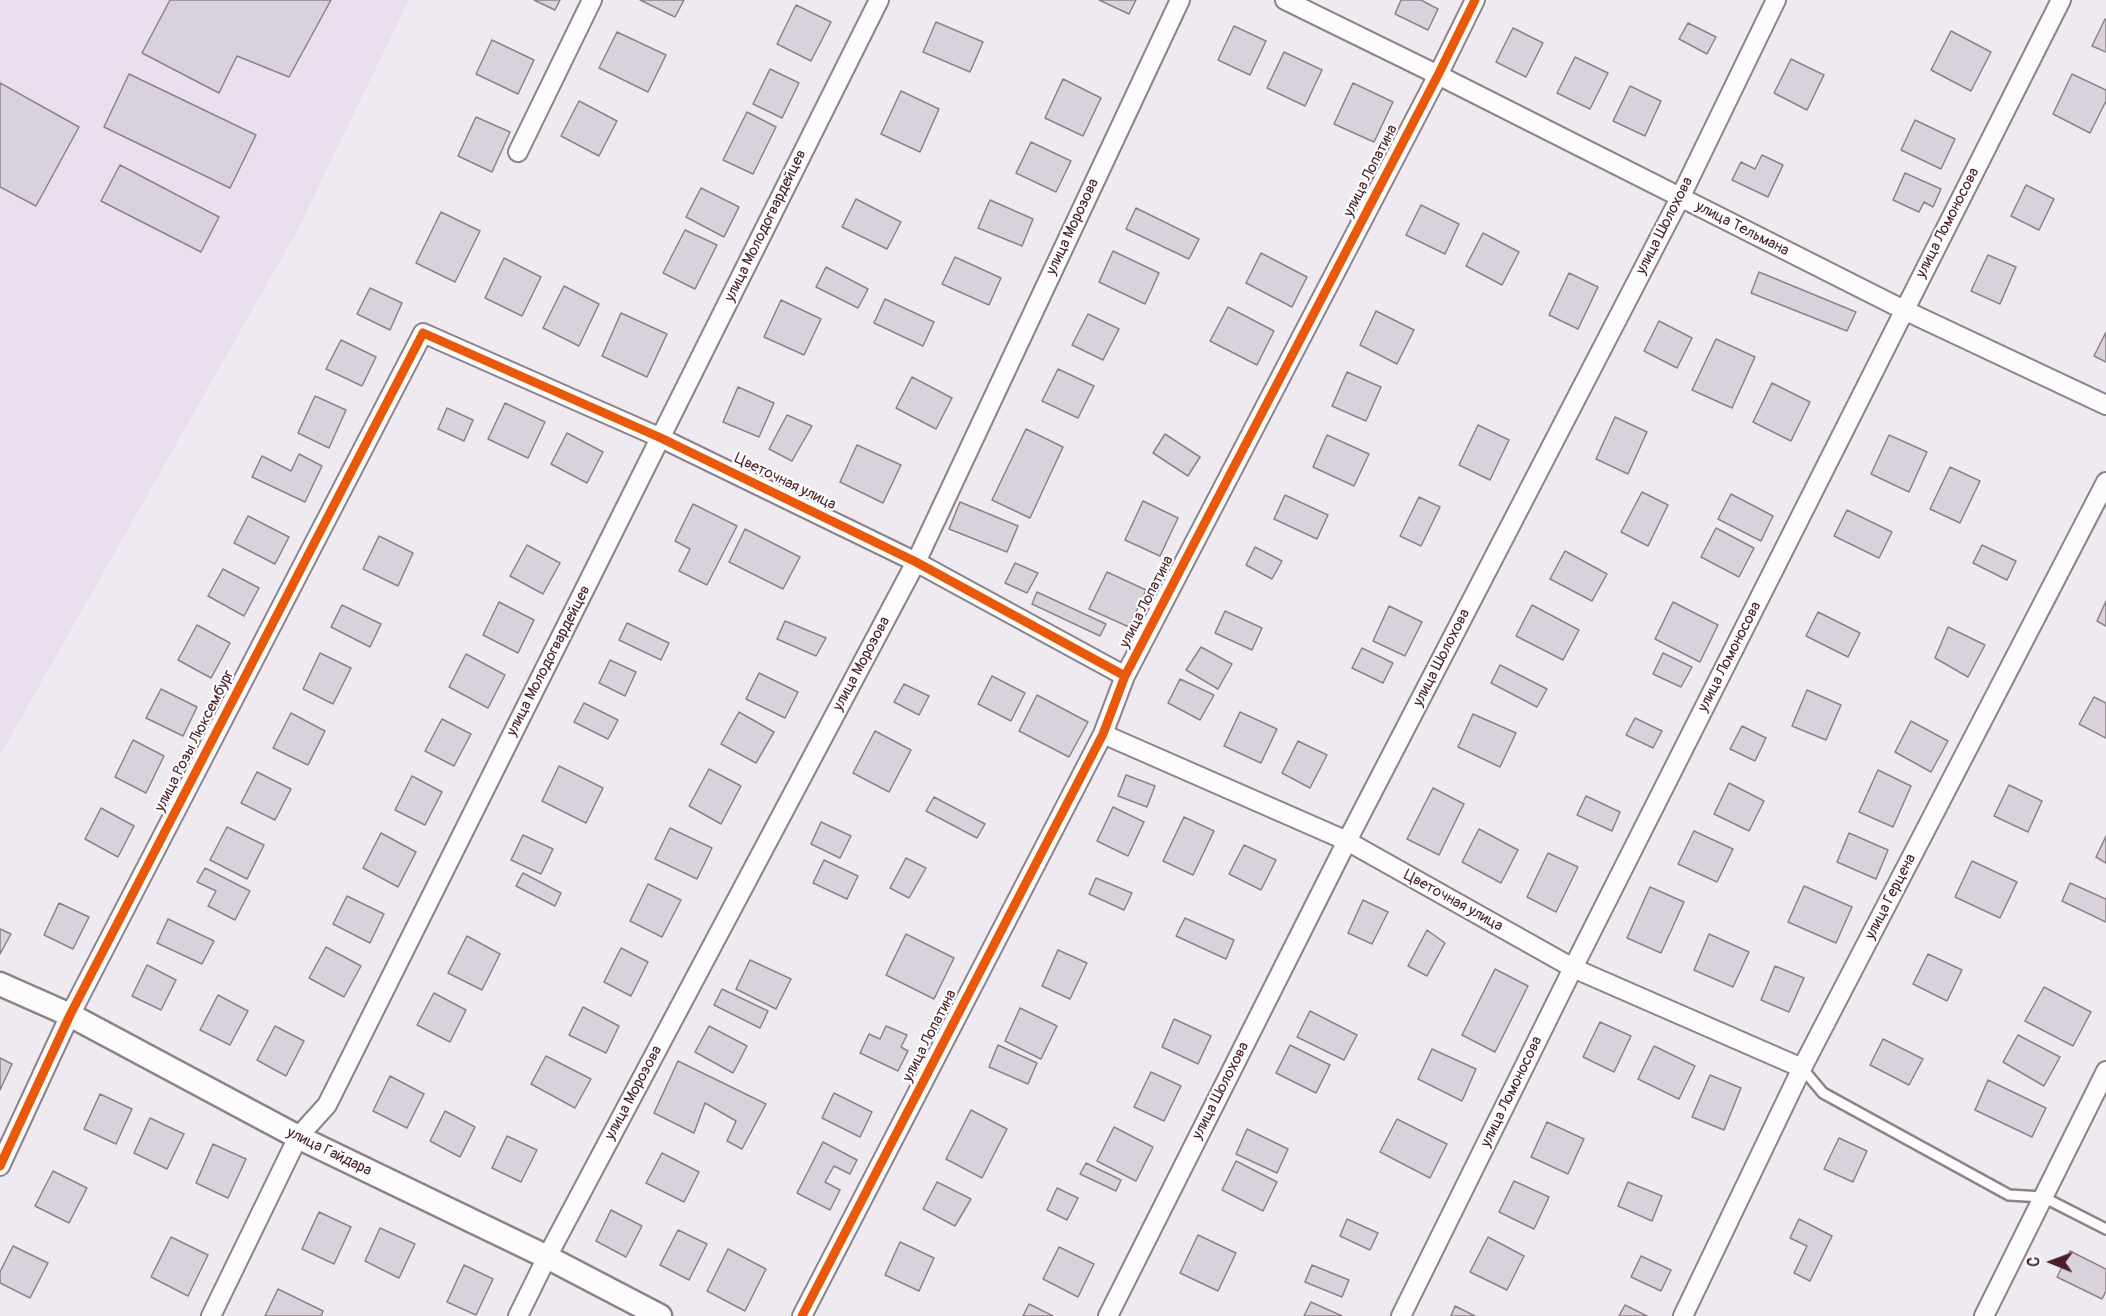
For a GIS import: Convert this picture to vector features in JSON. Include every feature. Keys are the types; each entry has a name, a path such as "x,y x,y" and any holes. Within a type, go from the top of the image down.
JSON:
{"street":[{"path":"518,152 592,0"},
{"name":"улица Молодогвардейцев","path":"211,1316 298,1137 327,1105 879,0"},
{"name":"улица Морозова","path":"518,1316 547,1257 916,562 1180,0"},
{"name":"улица Тельмана","path":"1285,0 1904,310 2106,405"},
{"name":"улица Лопатина","path":"802,1316 1103,734 1125,676 1438,75 1474,0"},
{"name":"улица Шолохова","path":"1108,1316 1347,841 1680,198 1776,0"},
{"name":"улица Ломоносова","path":"1401,1316 1573,968 2061,0"},
{"name":"Цветочная улица","path":"423,333 661,438 916,562 1125,676"},
{"name":"улица Розы Люксембург","path":"0,1166 70,1015 423,333"},
{"name":"улица Герцена","path":"1683,1316 1802,1068 2106,482"},
{"name":"Цветочная улица","path":"1103,734 1347,841 1573,968 1802,1068"},
{"name":"улица Гайдара","path":"0,984 70,1015 298,1137 547,1257 660,1316"},
{"path":"1984,1316 2106,1071"}],"lane":[{"path":"1802,1068 1822,1093 2009,1195 2043,1197 2106,1229"}],"shaded area":[{"path":"0,0 409,0 297,231 0,755"}],"building":[{"path":"170,0 331,0 289,77 237,56 219,93 142,53"},
{"path":"534,0 560,0 555,10"},
{"path":"640,0 684,0 675,17"},
{"path":"1099,0 1136,0 1129,14"},
{"path":"1401,0 1421,0 1438,9 1428,30 1395,14"},
{"path":"796,5 831,22 811,61 777,44"},
{"path":"2106,20 2106,52 2092,46"},
{"path":"936,22 983,42 970,72 923,52"},
{"path":"1688,23 1716,37 1707,54 1679,39"},
{"path":"1234,26 1266,41 1250,75 1218,60"},
{"path":"1513,28 1543,43 1526,77 1496,62"},
{"path":"1951,31 1991,52 1971,91 1931,70"},
{"path":"617,32 666,55 648,92 599,68"},
{"path":"492,40 534,60 518,94 476,74"},
{"path":"1284,52 1322,70 1305,106 1267,88"},
{"path":"1575,57 1608,73 1590,109 1557,93"},
{"path":"1791,59 1824,75 1807,110 1774,93"},
{"path":"770,69 799,83 782,118 753,104"},
{"path":"129,74 256,135 230,188 104,127"},
{"path":"2072,74 2106,90 2106,101 2090,133 2053,114"},
{"path":"1063,79 1101,98 1083,136 1045,118"},
{"path":"0,83 79,127 36,206 0,187"},
{"path":"1353,83 1393,102 1374,142 1334,124"},
{"path":"1630,86 1661,101 1645,136 1613,121"},
{"path":"901,91 939,109 920,152 881,134"},
{"path":"579,101 617,121 599,156 561,136"},
{"path":"747,112 776,127 753,174 723,160"},
{"path":"476,117 510,132 492,172 458,156"},
{"path":"1915,120 1955,139 1941,169 1901,150"},
{"path":"1031,142 1071,161 1056,192 1016,173"},
{"path":"1762,155 1783,165 1768,197 1732,180 1741,162 1755,169"},
{"path":"120,165 219,217 201,252 101,201"},
{"path":"1905,173 1941,189 1933,207 1924,202 1919,212 1893,200"},
{"path":"2026,185 2054,199 2039,230 2011,216"},
{"path":"701,188 739,207 724,237 686,217"},
{"path":"856,199 901,222 887,249 842,227"},
{"path":"990,200 1033,219 1022,246 978,228"},
{"path":"1421,205 1459,224 1445,254 1406,235"},
{"path":"1136,208 1199,239 1189,259 1126,229"},
{"path":"441,212 480,231 455,282 416,263"},
{"path":"685,230 717,245 695,289 663,273"},
{"path":"1483,233 1519,252 1502,285 1466,266"},
{"path":"1113,251 1159,273 1145,304 1099,282"},
{"path":"1261,253 1307,277 1292,307 1246,283"},
{"path":"1988,255 2016,267 2000,304 1971,291"},
{"path":"955,257 1001,278 989,305 942,284"},
{"path":"504,258 541,277 522,316 485,298"},
{"path":"826,267 868,289 858,308 816,287"},
{"path":"1759,272 1856,312 1847,331 1751,293"},
{"path":"1569,273 1598,287 1578,329 1549,315"},
{"path":"564,286 599,304 579,346 543,328"},
{"path":"370,288 402,303 390,330 357,314"},
{"path":"885,299 934,322 923,346 874,323"},
{"path":"781,300 821,319 804,355 764,337"},
{"path":"1228,307 1274,331 1257,365 1210,341"},
{"path":"1376,311 1414,330 1397,364 1360,345"},
{"path":"621,313 667,334 647,377 602,356"},
{"path":"1088,314 1119,329 1103,360 1072,345"},
{"path":"1659,321 1692,338 1677,368 1644,351"},
{"path":"2106,332 2106,362 2094,356"},
{"path":"1716,339 1755,357 1732,408 1692,390"},
{"path":"341,340 376,357 362,386 326,369"},
{"path":"1058,369 1094,386 1078,418 1042,401"},
{"path":"1347,372 1381,387 1366,421 1332,406"},
{"path":"912,377 952,398 936,429 896,408"},
{"path":"1772,383 1810,402 1791,441 1753,422"},
{"path":"738,387 774,403 759,437 723,422"},
{"path":"315,396 346,410 329,448 298,433"},
{"path":"505,403 545,422 528,458 488,439"},
{"path":"447,408 473,420 464,441 438,429"},
{"path":"787,415 812,426 792,461 769,449"},
{"path":"1615,417 1647,432 1628,474 1596,459"},
{"path":"1478,425 1509,440 1490,480 1459,465"},
{"path":"1026,429 1063,447 1030,518 992,500"},
{"path":"567,433 603,452 587,483 551,464"},
{"path":"1165,434 1200,457 1188,476 1153,453"},
{"path":"1327,435 1369,454 1354,486 1313,467"},
{"path":"1889,435 1927,452 1909,492 1871,474"},
{"path":"857,445 901,465 883,503 840,482"},
{"path":"299,454 322,466 305,502 252,477 262,456 291,471"},
{"path":"1950,467 1980,481 1960,523 1930,509"},
{"path":"1642,492 1668,505 1648,546 1621,532"},
{"path":"1731,494 1773,516 1761,541 1718,519"},
{"path":"1285,495 1328,515 1317,539 1274,519"},
{"path":"1419,497 1440,507 1421,546 1400,536"},
{"path":"1143,501 1178,518 1160,556 1125,540"},
{"path":"960,502 1018,526 1007,552 949,529"},
{"path":"693,504 737,526 707,585 679,571 690,549 675,541"},
{"path":"1847,510 1892,532 1879,558 1834,536"},
{"path":"248,516 289,537 275,564 234,543"},
{"path":"1716,528 1754,548 1739,577 1701,557"},
{"path":"745,529 800,557 783,589 729,562"},
{"path":"379,536 413,553 398,586 363,569"},
{"path":"527,545 560,563 543,594 510,576"},
{"path":"1982,545 2016,561 2007,580 1973,563"},
{"path":"1255,547 1282,561 1272,579 1246,565"},
{"path":"1565,551 1607,574 1592,601 1550,579"},
{"path":"1015,563 1038,573 1027,593 1005,583"},
{"path":"223,569 259,588 244,616 208,596"},
{"path":"1107,572 1146,590 1129,627 1089,609"},
{"path":"1037,592 1106,624 1100,636 1032,604"},
{"path":"2106,601 2106,626 2097,621"},
{"path":"499,602 534,620 518,653 483,635"},
{"path":"1673,602 1718,625 1700,662 1655,639"},
{"path":"342,605 381,624 370,647 331,627"},
{"path":"1532,605 1579,630 1563,660 1516,636"},
{"path":"1389,606 1422,622 1405,656 1373,641"},
{"path":"1225,611 1262,628 1252,650 1215,633"},
{"path":"1818,612 1860,633 1848,657 1806,636"},
{"path":"785,621 826,638 816,656 777,639"},
{"path":"627,623 669,643 661,660 619,640"},
{"path":"197,625 230,643 211,678 178,660"},
{"path":"1948,627 1985,645 1968,677 1935,658"},
{"path":"1201,647 1232,664 1218,689 1186,670"},
{"path":"1362,648 1393,663 1383,683 1352,668"},
{"path":"320,653 351,668 333,704 303,689"},
{"path":"1663,653 1692,667 1681,687 1653,674"},
{"path":"466,654 505,675 488,708 449,687"},
{"path":"610,660 636,672 625,696 599,683"},
{"path":"1500,665 1547,689 1537,707 1491,683"},
{"path":"759,673 798,692 785,718 746,699"},
{"path":"992,676 1025,693 1011,721 978,704"},
{"path":"1180,679 1214,695 1200,720 1168,703"},
{"path":"904,684 929,696 919,715 894,702"},
{"path":"161,689 197,707 183,736 146,718"},
{"path":"1807,690 1841,705 1826,740 1792,726"},
{"path":"1037,695 1088,722 1069,757 1019,731"},
{"path":"2094,697 2106,703 2106,738 2079,724"},
{"path":"584,703 618,720 608,739 574,722"},
{"path":"739,712 774,732 756,763 721,744"},
{"path":"1240,712 1277,729 1261,763 1224,746"},
{"path":"291,713 325,731 308,765 273,748"},
{"path":"1473,714 1516,733 1500,767 1458,747"},
{"path":"1635,718 1662,731 1653,748 1626,735"},
{"path":"442,719 471,734 454,766 425,751"},
{"path":"1911,721 1948,741 1931,772 1895,752"},
{"path":"1742,726 1766,738 1755,761 1730,749"},
{"path":"875,731 911,750 889,792 853,773"},
{"path":"133,740 164,756 146,793 115,777"},
{"path":"1298,741 1327,755 1310,788 1282,773"},
{"path":"559,766 603,788 586,823 542,801"},
{"path":"709,769 741,786 721,824 689,806"},
{"path":"1878,770 1911,786 1893,827 1859,812"},
{"path":"257,772 291,789 275,820 241,803"},
{"path":"1126,775 1155,786 1147,807 1118,796"},
{"path":"412,776 442,792 425,825 395,810"},
{"path":"1729,783 1764,801 1749,831 1714,814"},
{"path":"2009,785 2042,801 2028,832 1994,816"},
{"path":"1433,788 1464,804 1439,855 1407,839"},
{"path":"1586,796 1620,812 1612,831 1577,815"},
{"path":"934,797 985,824 977,838 926,811"},
{"path":"1113,807 1144,822 1128,856 1097,841"},
{"path":"101,808 134,826 118,857 85,839"},
{"path":"1184,817 1214,831 1193,875 1163,861"},
{"path":"821,822 851,836 840,858 811,844"},
{"path":"227,827 264,845 247,879 210,860"},
{"path":"670,828 712,848 697,879 655,859"},
{"path":"1479,829 1518,850 1501,883 1462,862"},
{"path":"1694,831 1733,849 1717,882 1678,864"},
{"path":"381,833 416,852 398,887 363,868"},
{"path":"1849,833 1888,850 1876,879 1837,862"},
{"path":"523,835 553,849 541,874 511,860"},
{"path":"2106,836 2106,863 2096,857"},
{"path":"1244,845 1276,860 1261,890 1229,874"},
{"path":"1548,853 1578,867 1556,912 1527,897"},
{"path":"906,858 926,868 909,898 890,888"},
{"path":"824,860 858,876 847,899 813,883"},
{"path":"1972,861 2017,882 2000,918 1955,897"},
{"path":"205,868 250,891 235,920 208,906 216,891 197,882"},
{"path":"523,873 561,893 555,906 516,886"},
{"path":"1096,878 1132,893 1124,910 1089,894"},
{"path":"2070,883 2106,899 2106,922 2062,901"},
{"path":"648,884 681,900 662,937 630,921"},
{"path":"1804,886 1852,907 1836,943 1788,922"},
{"path":"1650,887 1684,902 1661,953 1627,938"},
{"path":"347,896 384,914 370,943 333,924"},
{"path":"1363,900 1388,912 1372,944 1348,933"},
{"path":"59,903 89,917 73,949 44,935"},
{"path":"1185,918 1234,940 1226,959 1176,936"},
{"path":"168,919 214,941 202,964 157,943"},
{"path":"0,929 11,934 0,954"},
{"path":"1427,930 1445,943 1427,976 1408,966"},
{"path":"906,934 954,958 934,999 886,975"},
{"path":"1709,934 1749,952 1733,987 1694,970"},
{"path":"467,936 500,954 482,990 448,973"},
{"path":"326,947 361,966 344,997 309,978"},
{"path":"621,948 648,962 631,996 604,982"},
{"path":"1058,950 1087,963 1070,999 1042,986"},
{"path":"1928,954 1962,970 1947,1001 1913,984"},
{"path":"750,960 791,979 776,1009 736,989"},
{"path":"147,965 176,980 161,1010 132,996"},
{"path":"1775,966 1804,978 1789,1012 1761,1000"},
{"path":"1495,969 1528,986 1495,1052 1462,1035"},
{"path":"2044,987 2091,1012 2073,1046 2025,1021"},
{"path":"722,989 768,1011 760,1028 714,1005"},
{"path":"434,993 466,1010 450,1042 417,1025"},
{"path":"218,995 248,1011 230,1045 200,1030"},
{"path":"583,1007 619,1026 606,1053 569,1035"},
{"path":"1020,1008 1057,1026 1041,1059 1005,1041"},
{"path":"1310,1011 1357,1035 1344,1060 1297,1037"},
{"path":"1174,1019 1211,1036 1198,1064 1162,1047"},
{"path":"1600,1022 1631,1036 1614,1072 1583,1057"},
{"path":"275,1026 304,1041 286,1076 257,1060"},
{"path":"709,1026 747,1046 733,1073 695,1052"},
{"path":"886,1026 907,1035 901,1047 908,1051 898,1071 860,1053 869,1034 880,1039"},
{"path":"2018,1035 2060,1057 2044,1086 2003,1062"},
{"path":"1883,1039 1923,1059 1909,1085 1870,1065"},
{"path":"998,1045 1037,1063 1028,1084 989,1067"},
{"path":"1290,1045 1330,1065 1316,1093 1276,1073"},
{"path":"1654,1046 1695,1066 1679,1099 1638,1079"},
{"path":"1432,1049 1476,1069 1462,1101 1418,1079"},
{"path":"546,1056 591,1079 575,1108 531,1084"},
{"path":"0,1058 12,1064 0,1090"},
{"path":"678,1061 766,1104 742,1149 727,1141 736,1121 705,1103 694,1133 654,1113"},
{"path":"1151,1072 1181,1086 1164,1121 1134,1107"},
{"path":"1710,1075 1741,1088 1724,1130 1692,1117"},
{"path":"390,1076 424,1094 407,1128 373,1111"},
{"path":"1988,1080 2046,1108 2032,1137 1975,1110"},
{"path":"834,1093 872,1112 860,1137 822,1118"},
{"path":"100,1094 132,1109 116,1144 84,1129"},
{"path":"971,1110 1007,1129 982,1178 946,1159"},
{"path":"445,1111 475,1127 460,1157 430,1141"},
{"path":"150,1118 184,1134 167,1169 134,1153"},
{"path":"1397,1119 1447,1144 1430,1178 1380,1152"},
{"path":"1547,1122 1584,1139 1568,1174 1531,1157"},
{"path":"1114,1127 1153,1147 1136,1181 1097,1161"},
{"path":"1247,1129 1288,1149 1277,1173 1236,1154"},
{"path":"507,1136 537,1150 521,1182 492,1168"},
{"path":"1839,1138 1867,1151 1853,1182 1824,1169"},
{"path":"823,1142 857,1160 850,1174 834,1166 825,1182 840,1190 830,1210 797,1193"},
{"path":"213,1144 246,1159 228,1198 196,1183"},
{"path":"662,1153 699,1172 684,1202 646,1183"},
{"path":"1236,1161 1277,1182 1263,1211 1222,1190"},
{"path":"1086,1163 1121,1180 1116,1191 1080,1174"},
{"path":"53,1171 87,1188 69,1223 35,1206"},
{"path":"1514,1181 1549,1197 1534,1229 1499,1212"},
{"path":"937,1182 971,1199 955,1226 923,1209"},
{"path":"1628,1182 1662,1196 1652,1221 1618,1206"},
{"path":"1057,1188 1078,1198 1067,1220 1047,1210"},
{"path":"611,1210 642,1226 626,1257 596,1241"},
{"path":"319,1212 351,1227 334,1264 302,1249"},
{"path":"1347,1219 1378,1233 1370,1250 1340,1236"},
{"path":"1799,1219 1832,1236 1810,1281 1794,1273 1807,1246 1790,1238"},
{"path":"380,1228 415,1244 399,1278 365,1261"},
{"path":"678,1230 707,1244 689,1280 660,1265"},
{"path":"1198,1235 1236,1253 1218,1291 1180,1273"},
{"path":"171,1237 208,1255 188,1296 151,1277"},
{"path":"1488,1237 1524,1256 1507,1290 1470,1272"},
{"path":"900,1242 934,1258 919,1291 885,1275"},
{"path":"13,1246 48,1263 30,1298 0,1283 0,1272"},
{"path":"1059,1247 1094,1264 1078,1297 1043,1279"},
{"path":"728,1249 766,1269 745,1311 707,1291"},
{"path":"2070,1251 2106,1269 2106,1291 2102,1299 2057,1277"},
{"path":"1641,1256 1671,1270 1661,1291 1631,1277"},
{"path":"464,1265 493,1279 476,1315 447,1302"},
{"path":"1312,1265 1349,1280 1342,1297 1305,1282"},
{"path":"278,1289 323,1311 321,1316 265,1316"},
{"path":"1311,1302 1342,1316 1304,1316"},
{"path":"1029,1304 1053,1316 1023,1316"},
{"path":"1625,1305 1647,1316 1619,1316"},
{"path":"1455,1306 1475,1316 1451,1316"}],"cycle path":[{"path":"802,1316 1103,734 1125,676 1475,0"},
{"path":"0,1166 70,1015 423,333 661,438 916,562 1125,676"}]}
